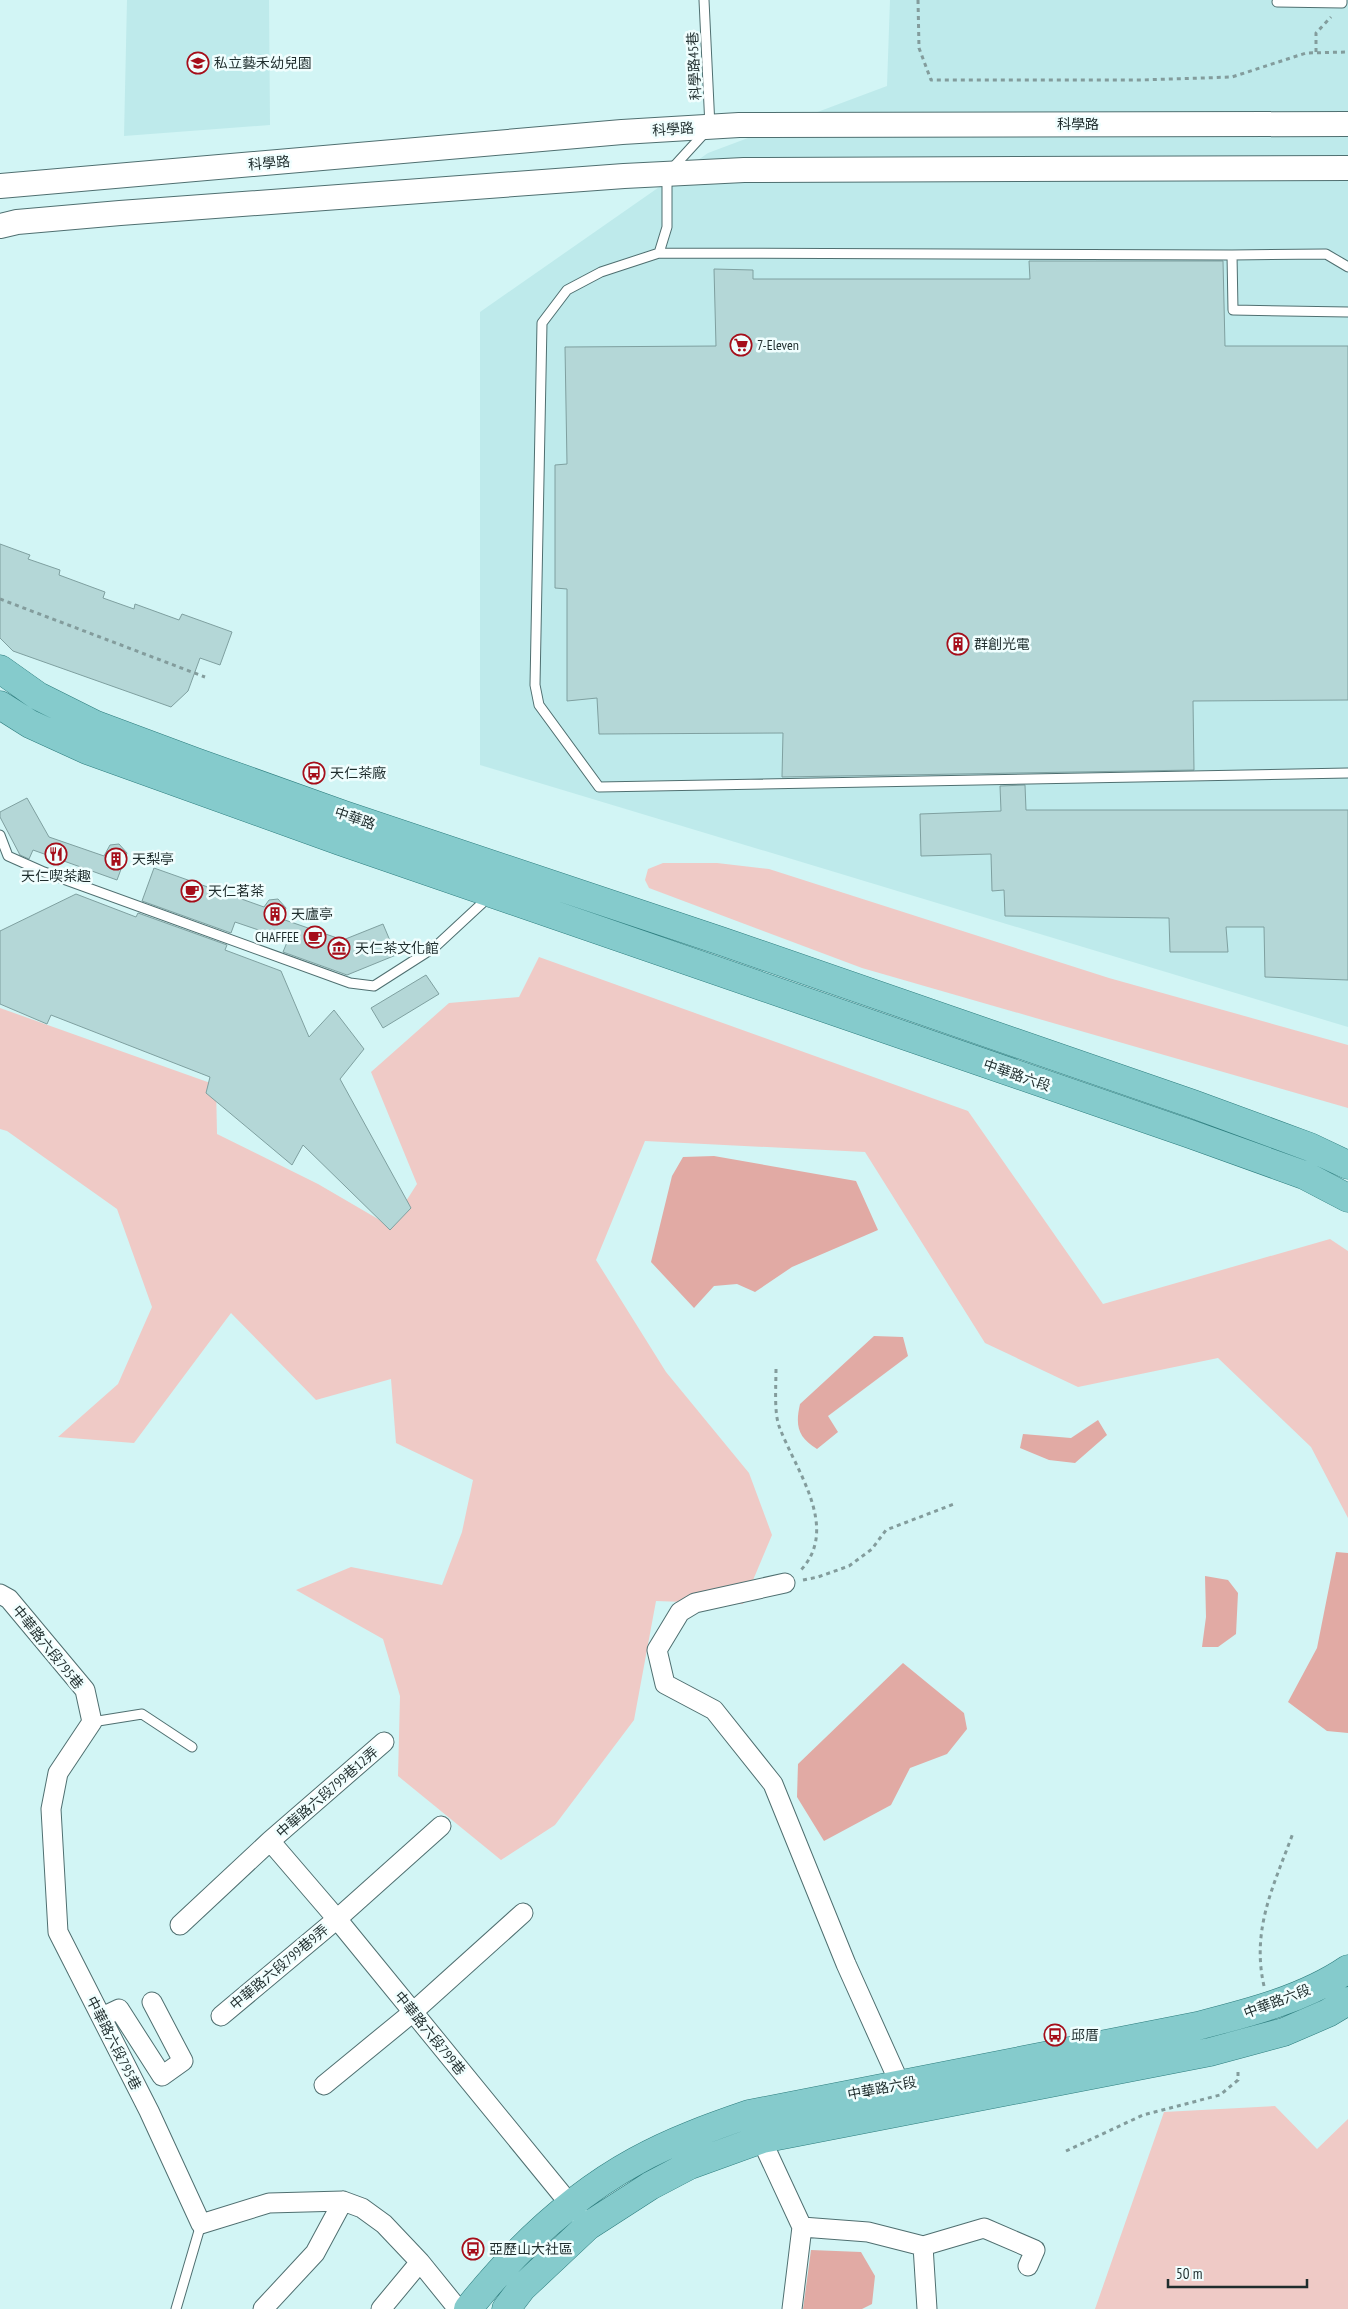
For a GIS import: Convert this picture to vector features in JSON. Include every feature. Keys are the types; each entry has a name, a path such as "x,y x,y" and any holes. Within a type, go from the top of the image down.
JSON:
{"main road":[{"name":"中華路","path":"0,669 38,696 230,787 492,894 684,959"},
{"name":"中華路","path":"0,705 30,724 87,750 230,787 529,877 721,941 1202,1108 1310,1147 1348,1165"},
{"name":"中華路六段","path":"684,959 1304,1175 1348,1198"},
{"name":"中華路六段","path":"468,2309 498,2272 570,2204 636,2161 712,2127 749,2114 1214,2022 1268,2006 1313,1988 1348,1969"},
{"name":"中華路六段","path":"506,2309 522,2288 588,2226 650,2186 690,2165 762,2139 1223,2048 1284,2032 1348,2001"},
{"path":"1214,2022 1223,2048"}],"street":[{"name":"科學路","path":"0,186 710,127 1348,124"},
{"path":"0,226 17,222 120,213 666,174 754,170 1348,168"},
{"path":"519,903 529,877"},
{"path":"785,1583 695,1602 680,1612 657,1650 664,1684 714,1710 773,1784 846,1964 900,2084"},
{"name":"中華路六段795巷","path":"0,1594 9,1599 85,1690 92,1722 58,1773 51,1809 58,1932 149,2111 201,2224"},
{"name":"中華路六段799巷12弄","path":"180,1925 270,1841 384,1742"},
{"name":"中華路六段799巷9弄","path":"221,2016 337,1919 441,1826"},
{"name":"中華路六段799巷","path":"270,1841 337,1919 588,2226"},
{"path":"324,2085 413,2012 523,1913"},
{"path":"102,2017 119,2009 162,2076 183,2061 152,2002"},
{"path":"749,2114 802,2227 792,2309"},
{"path":"263,2309 315,2252 343,2201"},
{"path":"201,2224 269,2203 343,2201 362,2208 384,2224 420,2262 458,2309"},
{"path":"802,2227 868,2232 923,2246 984,2228 1035,2250 1028,2266"},
{"path":"923,2246 927,2309"},
{"path":"382,2309 420,2262"}],"lane":[{"name":"科學路45巷","path":"704,0 710,127"},
{"path":"1277,2 1342,3 1342,0"},
{"path":"659,253 666,227 666,174 710,127"},
{"path":"1348,267 1326,254 659,253 601,272 567,290 542,323 535,685 539,705 599,787 1348,773"},
{"path":"1232,255 1233,310 1348,312"},
{"path":"0,835 8,856 44,872 350,983 374,986 435,947 492,894"},
{"path":"92,1722 142,1714 192,1747"},
{"path":"176,2309 201,2224"}],"path":[{"path":"918,0 919,48 931,80 1141,80 1232,77 1306,53 1348,52"},
{"path":"1316,33 1316,52"},
{"path":"0,598 205,677"},
{"path":"776,1369 779,1425 801,1470 815,1513 817,1534 813,1554 801,1570 785,1583"},
{"path":"785,1583 818,1577 849,1566 872,1549 886,1530 954,1504"},
{"path":"1268,2006 1260,1969 1263,1914 1293,1833"},
{"path":"1066,2151 1143,2115 1220,2095 1238,2080 1238,2064 1223,2048"}],"shaded area":[{"name":"私立藝禾幼兒園","path":"127,0 269,0 270,125 124,136"},
{"path":"890,0 1348,0 1348,1027 480,765 480,312 708,153 887,86"},
{"path":"663,863 717,863 769,869 1109,978 1348,1045 1348,1108 862,968 649,888 645,880 648,869"},
{"path":"539,957 968,1111 1103,1304 1330,1239 1348,1251 1348,1518 1311,1447 1218,1358 1078,1387 985,1343 865,1152 645,1141 596,1260 666,1372 749,1473 772,1535 743,1604 656,1601 634,1720 555,1825 501,1860 398,1776 400,1696 383,1639 296,1590 351,1567 442,1585 462,1532 473,1480 396,1443 391,1379 316,1400 231,1313 134,1443 58,1437 118,1384 152,1307 117,1209 7,1131 0,1129 0,1008 216,1085 217,1134 318,1184 390,1226 417,1184 371,1072 449,1003 519,997"},
{"path":"714,1156 856,1181 878,1230 792,1267 755,1292 737,1284 714,1286 694,1308 651,1262 672,1176 683,1157"},
{"path":"874,1336 903,1337 908,1356 828,1416 838,1432 817,1449 806,1440 799,1430 800,1404"},
{"path":"1098,1420 1107,1435 1075,1463 1049,1460 1020,1448 1023,1434 1071,1438"},
{"path":"1336,1552 1348,1553 1348,1733 1327,1731 1288,1702 1317,1648"},
{"path":"1205,1576 1228,1580 1238,1593 1236,1634 1218,1647 1202,1647 1206,1617"},
{"path":"903,1663 964,1713 967,1729 947,1754 910,1768 891,1805 824,1841 797,1797 798,1764"},
{"path":"1275,2106 1317,2149 1348,2119 1348,2309 1095,2309 1164,2112"},
{"path":"811,2250 861,2252 875,2276 872,2304 862,2309 803,2309"}],"building":[{"name":"群創光電","path":"1029,261 1223,261 1225,346 1348,346 1348,700 1193,701 1194,770 782,777 783,733 599,734 597,698 567,701 567,589 555,588 555,465 567,464 565,347 716,346 714,269 753,270 753,279 1030,279"},
{"path":"0,544 30,555 28,559 60,570 59,575 105,592 103,598 134,609 135,604 179,620 182,614 232,632 220,665 200,658 188,691 171,707 13,651 0,638"},
{"path":"1025,785 1026,810 1348,810 1348,980 1265,977 1264,927 1226,927 1228,952 1170,952 1169,918 1005,916 1004,890 992,891 991,854 921,856 920,814 1001,811 1000,786"},
{"path":"27,798 49,837 104,856 110,845 119,844 127,853 117,880 33,850 29,859 20,855 0,817 0,812"},
{"path":"154,868 264,907 269,900 278,899 286,908 282,919 343,940 383,924 396,955 347,975 283,952 288,940 235,922 231,933 142,901"},
{"path":"76,894 136,917 138,913 227,945 225,950 281,971 309,1037 334,1010 364,1049 340,1079 411,1208 390,1230 303,1145 292,1165 206,1093 210,1077 51,1015 47,1024 0,1004 0,931"},
{"path":"426,975 439,994 383,1028 371,1008"}],"place":[{"name":"私立藝禾幼兒園","path":"198,63"},
{"name":"7-Eleven","path":"741,345"},
{"name":"群創光電","path":"958,644"},
{"name":"天仁茶廠","path":"314,773"},
{"name":"天仁喫茶趣","path":"56,854"},
{"name":"天梨亭","path":"116,859"},
{"name":"天仁茗茶","path":"192,891"},
{"name":"天廬亭","path":"275,914"},
{"name":"CHAFFEE","path":"315,937"},
{"name":"天仁茶文化館","path":"339,948"},
{"name":"邱厝","path":"1055,2035"},
{"name":"亞歷山大社區","path":"473,2249"}]}
